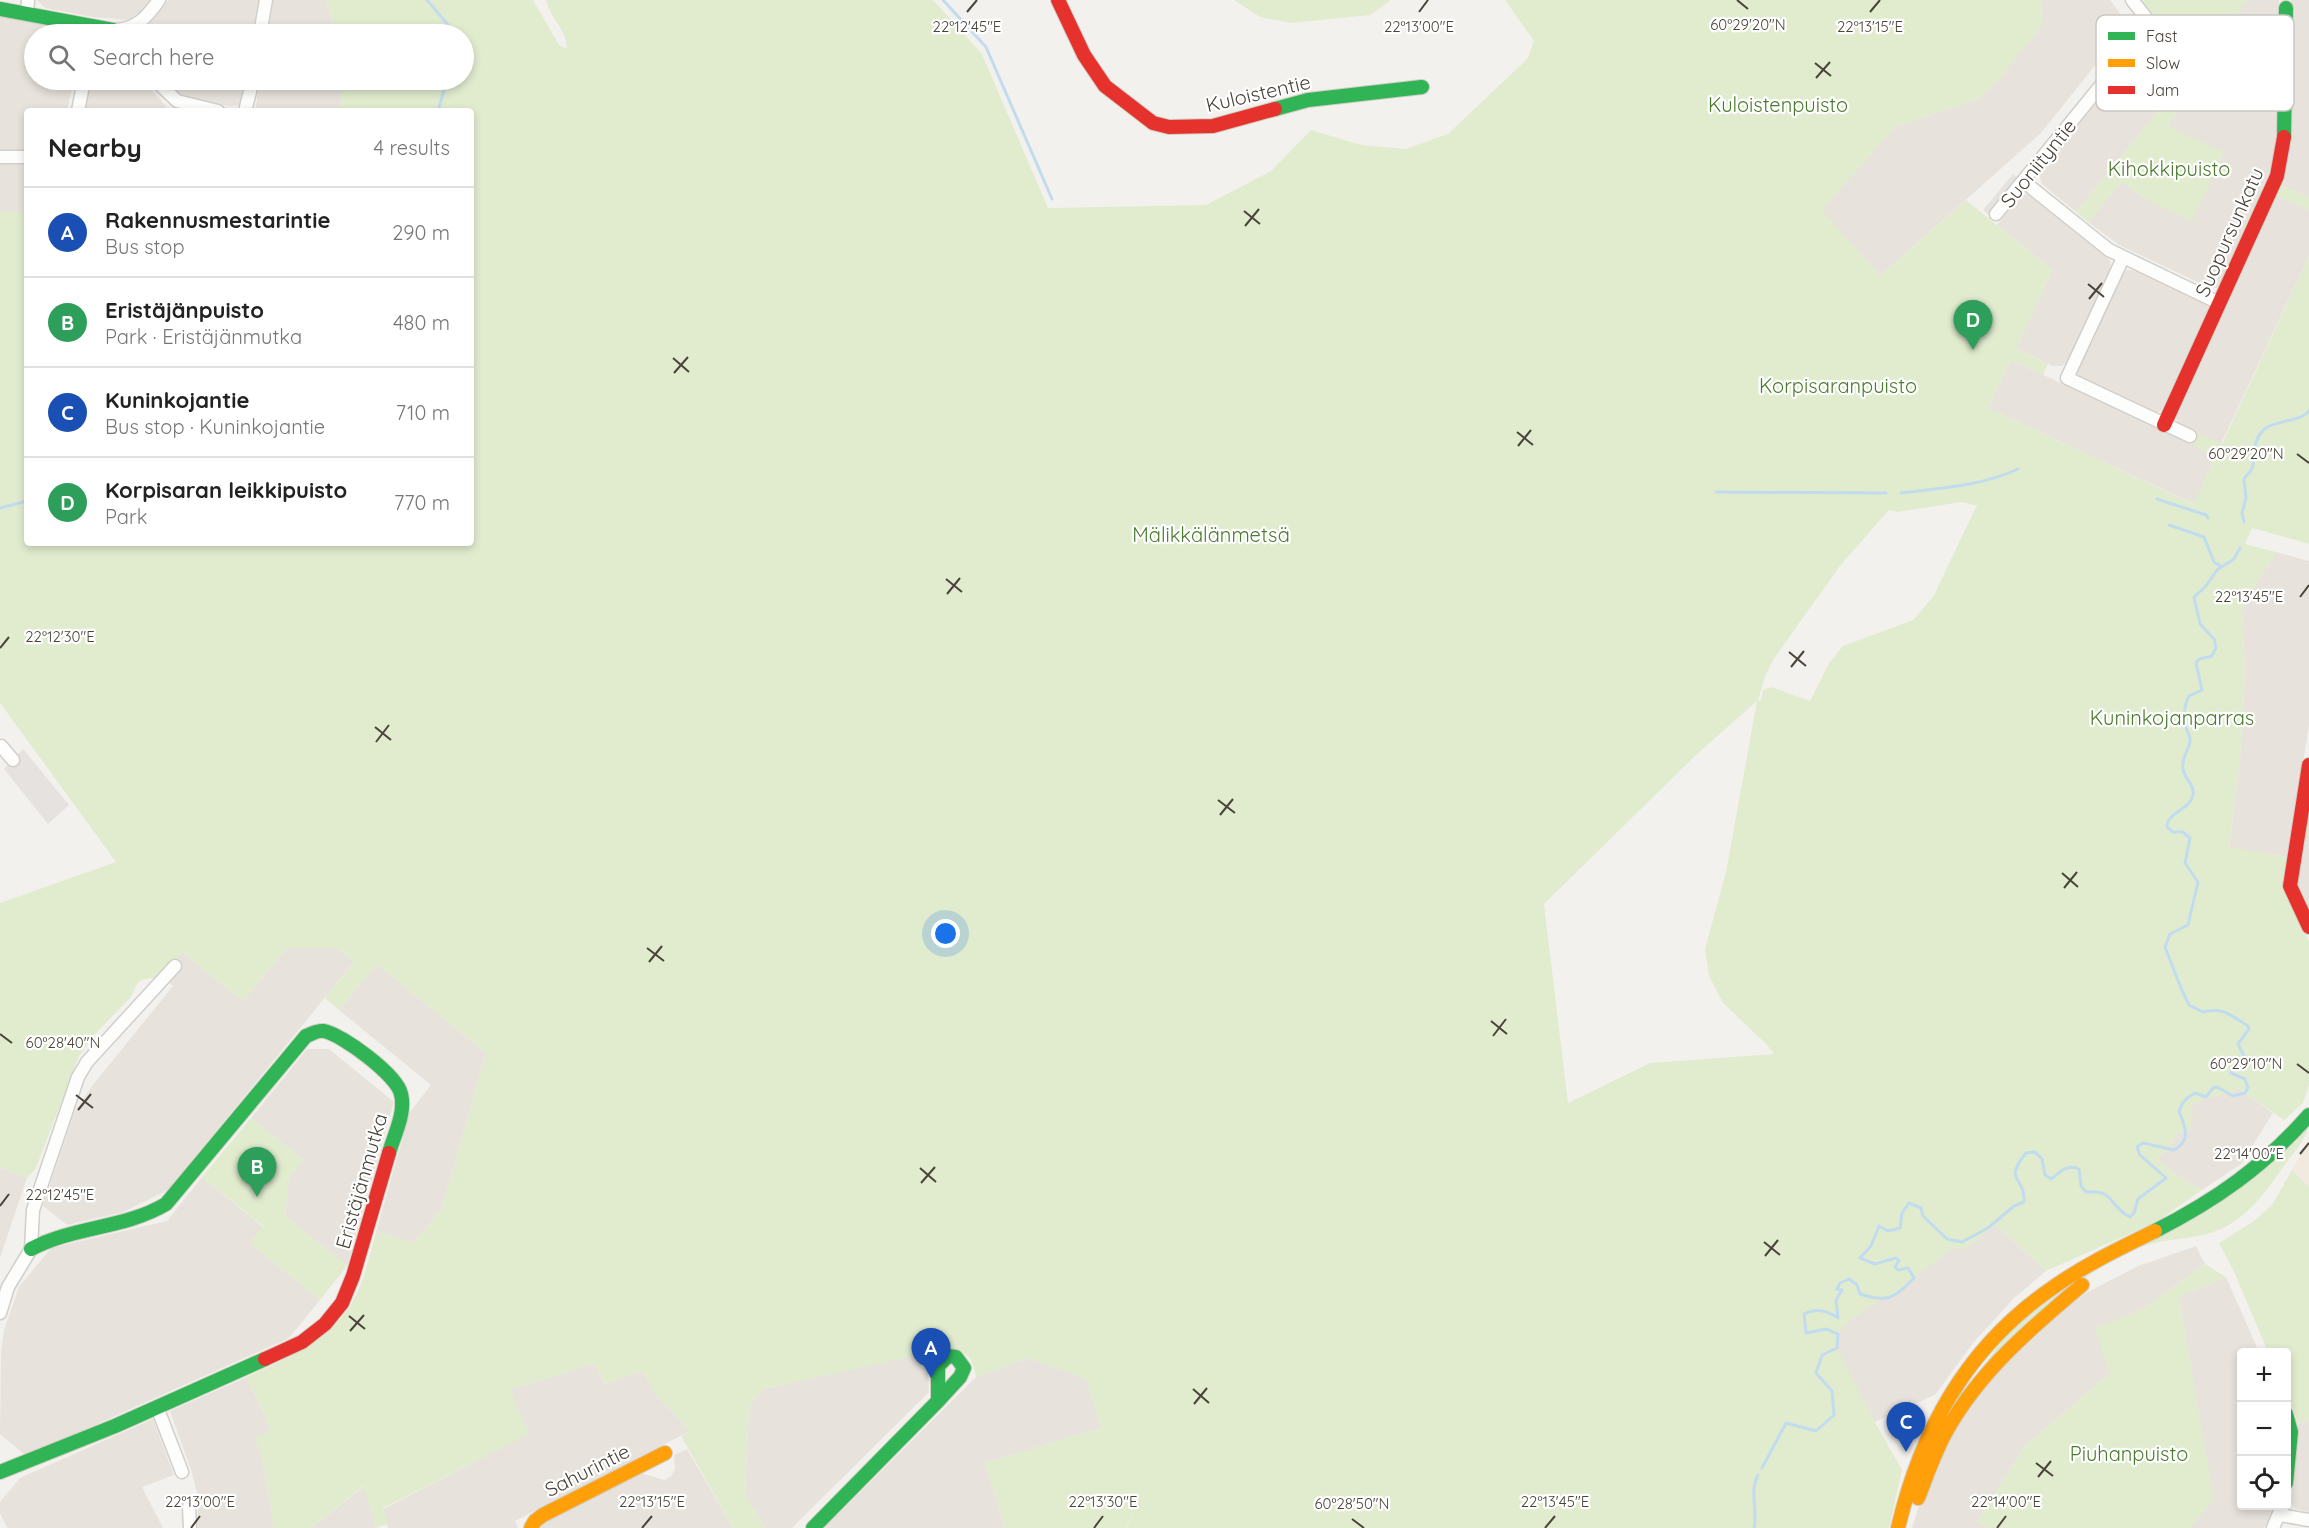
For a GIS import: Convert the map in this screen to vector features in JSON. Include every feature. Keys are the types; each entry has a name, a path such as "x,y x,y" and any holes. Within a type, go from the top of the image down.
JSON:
{"street":[{"path":"137,24 149,14 159,0"},
{"path":"262,24 266,0"},
{"name":"Kuloistentie","path":"1058,0 1084,55 1105,86 1153,123 1169,127 1213,126 1308,100 1422,87"},
{"path":"2132,0 2144,15"},
{"path":"0,9 27,6 77,24"},
{"name":"Suopursunkatu","path":"2286,8 2286,15"},
{"path":"79,108 82,90"},
{"path":"163,90 175,106 192,108"},
{"path":"246,108 250,90"},
{"name":"Suoniityntie","path":"1996,214 2096,91"},
{"name":"Suopursunkatu","path":"2164,425 2277,176 2284,140 2285,111"},
{"path":"0,157 24,157"},
{"path":"2023,181 2109,250 2219,303"},
{"path":"2123,258 2067,378 2190,436"},
{"path":"0,743 13,760"},
{"path":"2308,774 2290,886 2309,927"},
{"path":"0,1313 8,1287 31,1249 33,1210 78,1077 87,1062 175,966"},
{"name":"Eristäjänmutka","path":"0,1472 156,1407 302,1342 325,1324 342,1303 353,1276 401,1113 400,1091 390,1077 337,1035 321,1030 306,1036 178,1193 156,1212 45,1240 31,1249"},
{"path":"1898,1528 1909,1480 1920,1451 1946,1400 1981,1352 2021,1311 2081,1269 2194,1210 2230,1188 2270,1156 2309,1115"},
{"path":"1918,1498 1933,1458 1960,1409 1997,1363 2021,1338 2082,1285"},
{"path":"1946,1400 1960,1409"},
{"path":"813,1528 938,1401"},
{"path":"156,1407 182,1472"},
{"name":"Sahurintie","path":"531,1528 543,1515 665,1453"},
{"path":"189,1507 190,1528"},
{"path":"2273,1528 2281,1510 2309,1520"}],"shaded area":[{"path":"37,0 152,0 142,14 135,19 127,20 93,17 45,8"},
{"path":"168,0 261,0 257,24 149,24"},
{"path":"273,0 328,0 325,8 329,9 333,24 269,24"},
{"path":"2042,0 2110,0 2121,15 2096,15 2096,64 2041,133 1880,276 1821,210 1895,127 1978,99 2041,27"},
{"path":"2247,0 2279,0 2279,15 2237,15"},
{"path":"2291,0 2309,0 2309,197 2280,186 2292,111 2294,111 2294,15 2291,15"},
{"path":"0,14 58,24 24,24 24,90 72,90 68,108 24,108 24,152 0,152"},
{"path":"88,90 152,90 166,108 85,108"},
{"path":"172,90 246,90 245,97 239,105 230,106 188,97"},
{"path":"258,90 342,90 340,108 255,108"},
{"path":"2096,103 2096,111 2158,111 2076,212 2042,184 2039,174"},
{"path":"2178,111 2278,111 2279,133 2269,179 2220,286 2217,288 2210,288 2119,245 2088,222 2122,181 2145,199 2168,126"},
{"path":"24,161 24,212 0,212 0,162"},
{"path":"2013,174 2026,185 1997,221 1983,210"},
{"path":"2022,194 2031,195 2108,258 2111,263 2068,361 2062,366 2053,366 2016,349 2052,270 1997,225"},
{"path":"2276,196 2309,209 2309,256 2221,444 2181,425 2177,422 2175,415"},
{"path":"2127,270 2133,270 2203,302 2208,307 2162,410 2159,412 2152,412 2078,375 2078,367 2121,275"},
{"path":"2011,360 2216,455 2194,504 1988,408"},
{"path":"2276,552 2309,561 2309,725 2288,857 2229,848 2240,759 2245,672 2242,607"},
{"path":"23,749 69,805 48,824 4,769"},
{"path":"2309,802 2309,915 2295,888"},
{"path":"287,948 337,948 354,962 168,1190 123,1212 67,1225 43,1206 74,1113 92,1086 173,986 162,977 182,952 243,1001"},
{"path":"377,964 486,1053 442,1208 414,1243 376,1232 410,1112 431,1085 339,1010"},
{"path":"307,1049 329,1049 394,1102 347,1266 285,1216 289,1178 303,1160 251,1118"},
{"path":"2238,1088 2273,1113 2241,1164 2202,1190 2176,1175 2157,1158 2172,1145 2176,1134 2191,1126 2189,1106"},
{"path":"2309,1140 2309,1187 2292,1170"},
{"path":"0,1168 27,1178 0,1258"},
{"path":"202,1177 263,1227 250,1243 320,1300 289,1338 26,1456 0,1434 1,1353 4,1330 19,1287 51,1248 167,1221"},
{"path":"1996,1225 2046,1271 2014,1298 1973,1343 1935,1395 1779,1465 1835,1331 1959,1239"},
{"path":"2196,1246 2205,1264 2142,1310 2096,1328 2110,1373 2025,1446 1977,1522 1989,1528 1912,1528 1922,1496 1942,1450 1988,1379 2060,1311 2084,1294 2138,1266"},
{"path":"2226,1277 2257,1348 2237,1348 2237,1510 2274,1510 2264,1528 2189,1528 2213,1500 2179,1296"},
{"path":"914,1355 928,1369 929,1392 792,1528 765,1528 745,1495 749,1406 764,1389"},
{"path":"1028,1358 1086,1378 1101,1428 985,1463 1005,1528 824,1528 976,1377"},
{"path":"594,1363 605,1384 642,1371 656,1395 690,1431 515,1521 518,1528 388,1528 383,1509 528,1434 510,1390"},
{"path":"247,1377 271,1430 256,1438 263,1462 274,1528 198,1528 198,1496 170,1411"},
{"path":"153,1419 174,1475 142,1487 163,1528 7,1528 0,1513 0,1502 20,1478"},
{"path":"2309,1420 2309,1512 2295,1509 2291,1503 2298,1424"},
{"path":"687,1449 733,1528 538,1528 543,1523 640,1473 665,1480 675,1469 674,1455"},
{"path":"364,1486 376,1528 311,1528"}],"green space":[{"name":"Mälikkälänmetsä","path":"328,0 533,0 559,45 567,49 564,36 546,0 933,0 982,54 1048,208 1206,205 1271,171 1311,130 1361,145 1405,149 1448,134 1528,58 1534,41 1505,0 2042,0 2041,27 1999,80 1978,99 1895,127 1822,210 1880,276 1966,200 2052,270 2016,349 2048,364 2043,375 2011,360 1988,408 2193,504 2216,456 2190,443 2196,432 2222,444 2309,256 2309,544 2252,528 2245,544 2276,552 2242,607 2245,672 2240,759 2229,847 2288,857 2283,890 2309,941 2309,1085 2303,1103 2284,1120 2238,1088 2235,1091 2204,1099 2190,1106 2193,1117 2191,1126 2176,1134 2172,1145 2157,1158 2176,1175 2202,1190 2156,1222 2046,1271 1996,1225 1966,1248 1952,1249 1914,1278 1899,1293 1880,1300 1852,1318 1838,1334 1837,1348 1902,1470 1889,1528 1126,1528 1134,1513 1125,1528 1005,1528 985,1463 1101,1428 1086,1379 1028,1358 976,1377 967,1355 963,1352 944,1349 764,1389 749,1406 745,1495 765,1528 733,1528 681,1436 690,1431 656,1395 642,1371 605,1384 594,1363 510,1390 529,1434 383,1508 387,1524 376,1528 363,1486 311,1528 274,1528 263,1462 255,1438 271,1430 247,1377 298,1352 328,1331 341,1318 352,1303 360,1286 376,1232 414,1243 442,1208 486,1053 377,964 339,1010 325,998 354,962 337,948 287,948 243,1001 182,952 162,977 138,982 130,998 94,1035 79,1056 36,1168 27,1178 0,1168 0,903 116,862 0,703 0,212 24,212 24,546 474,546 474,108 340,108 342,90 474,90 474,24 333,24 329,9 325,8","holes":["1962,502 1978,506 1933,597 1913,620 1843,646 1829,663 1810,701 1771,687 1763,690 1761,700 1758,700 1766,674 1775,657 1840,566 1889,510 1897,512","1757,701 1726,872 1705,949 1709,976 1723,1003 1774,1054 1650,1063 1568,1103 1544,904 1697,754"]},
{"path":"1234,0 1391,0 1370,15 1291,23 1260,17"},
{"path":"2141,0 2247,0 2237,15 2152,15"},
{"name":"Kihokkipuisto","path":"2158,111 2178,111 2168,126 2224,152 2192,221 2145,199 2122,181 2088,222 2076,212"},
{"path":"2280,186 2309,197 2309,209 2276,196"},
{"path":"251,1118 303,1160 289,1178 285,1216 347,1266 320,1300 250,1243 263,1226 202,1177"},
{"path":"2308,1128 2305,1137 2265,1192 2234,1222 2204,1235 2141,1247 2110,1262 2052,1304 1979,1372 2004,1337 2054,1294"},
{"path":"2292,1170 2309,1187 2309,1420 2298,1424 2291,1406 2291,1348 2266,1348 2235,1274 2219,1243 2254,1221 2272,1205"},
{"name":"Piuhanpuisto","path":"2205,1264 2226,1277 2179,1296 2214,1500 2189,1528 1989,1528 1977,1522 2025,1446 2110,1373 2095,1328 2142,1310"}],"waterway":[{"path":"427,0 447,24"},
{"path":"943,0 986,47 1052,199"},
{"path":"439,108 444,90"},
{"path":"2244,522 2242,513 2246,498 2244,479 2251,471 2258,438 2266,428 2302,416 2309,410"},
{"path":"1901,493 1975,483 2018,469"},
{"path":"1716,492 1886,493"},
{"path":"2157,499 2206,515 2208,518"},
{"path":"0,508 24,502"},
{"path":"2169,525 2204,537 2214,562 2222,567"},
{"path":"1762,1468 1786,1423 1816,1431 1834,1415 1832,1391 1816,1373 1822,1355 1837,1348 1838,1334 1826,1329 1806,1333 1804,1314 1821,1311 1838,1318 1836,1300 1842,1290 1837,1289 1840,1283 1849,1279 1857,1285 1860,1294 1884,1298 1895,1295 1914,1278 1908,1268 1898,1270 1895,1267 1899,1261 1896,1258 1875,1264 1860,1258 1871,1246 1879,1226 1888,1231 1900,1228 1902,1213 1909,1203 1921,1208 1923,1216 1947,1239 1962,1242 1988,1228 2014,1206 2024,1202 2024,1194 2015,1175 2016,1170 2026,1153 2035,1152 2042,1159 2045,1175 2051,1179 2067,1168 2075,1167 2079,1169 2081,1186 2086,1192 2102,1193 2130,1217 2134,1213 2138,1199 2166,1178 2140,1155 2137,1147 2143,1143 2174,1150 2180,1146 2185,1133 2179,1111 2185,1100 2195,1093 2206,1097 2213,1088 2217,1087 2233,1096 2245,1093 2248,1088 2245,1079 2231,1073 2232,1069 2246,1066 2247,1062 2238,1044 2249,1029 2248,1026 2222,1011 2203,1012 2189,1005 2165,947 2170,934 2188,925 2198,882 2185,863 2190,838 2183,832 2173,832 2167,827 2171,818 2188,804 2193,795 2183,765 2190,740 2185,724 2185,707 2189,696 2202,690 2196,663 2199,659 2212,656 2216,648 2214,639 2200,624 2194,597 2206,586 2217,570 2234,559 2240,548"},
{"path":"1754,1528 1754,1488 1758,1475"}],"traffic: fast":[{"path":"2286,8 2286,15"},
{"path":"0,9 81,24"},
{"path":"1275,109 1308,100 1422,87"},
{"path":"2284,111 2284,137"},
{"path":"31,1249 47,1241 133,1218 166,1204 306,1036 317,1032 324,1031 333,1034 356,1048 380,1067 397,1086 401,1094 402,1109 389,1153"},
{"path":"2155,1231 2238,1181 2274,1151 2309,1115"},
{"path":"813,1528 938,1401 960,1377 964,1368 956,1357 948,1356 938,1366 938,1401"},
{"path":"0,1472 115,1426 265,1359"}],"traffic: slow":[{"path":"1898,1528 1919,1458 1934,1426 1950,1395 1993,1339 2019,1314 2061,1282 2155,1231"},
{"path":"1918,1498 1943,1438 1975,1388 2026,1334 2082,1285"},
{"path":"531,1528 535,1521 543,1515 665,1453"}],"traffic: jam":[{"path":"1058,0 1084,55 1105,86 1153,123 1169,127 1213,126 1275,109"},
{"path":"2164,425 2277,176 2284,137"},
{"path":"2309,765 2290,886 2309,927"},
{"path":"265,1359 302,1342 325,1324 342,1303 353,1276 389,1153"}],"place":[{"name":"Korpisaran leikkipuisto","path":"1973,350"},
{"name":"Eristäjänpuisto","path":"257,1197"},
{"name":"Rakennusmestarintie","path":"931,1378"},
{"name":"Kuninkojantie","path":"1906,1452"}],"park label":[{"name":"Kuloistenpuisto","path":"1778,104"},
{"name":"Korpisaranpuisto","path":"1838,385"},
{"name":"Kuninkojanparras","path":"2172,717"}]}
